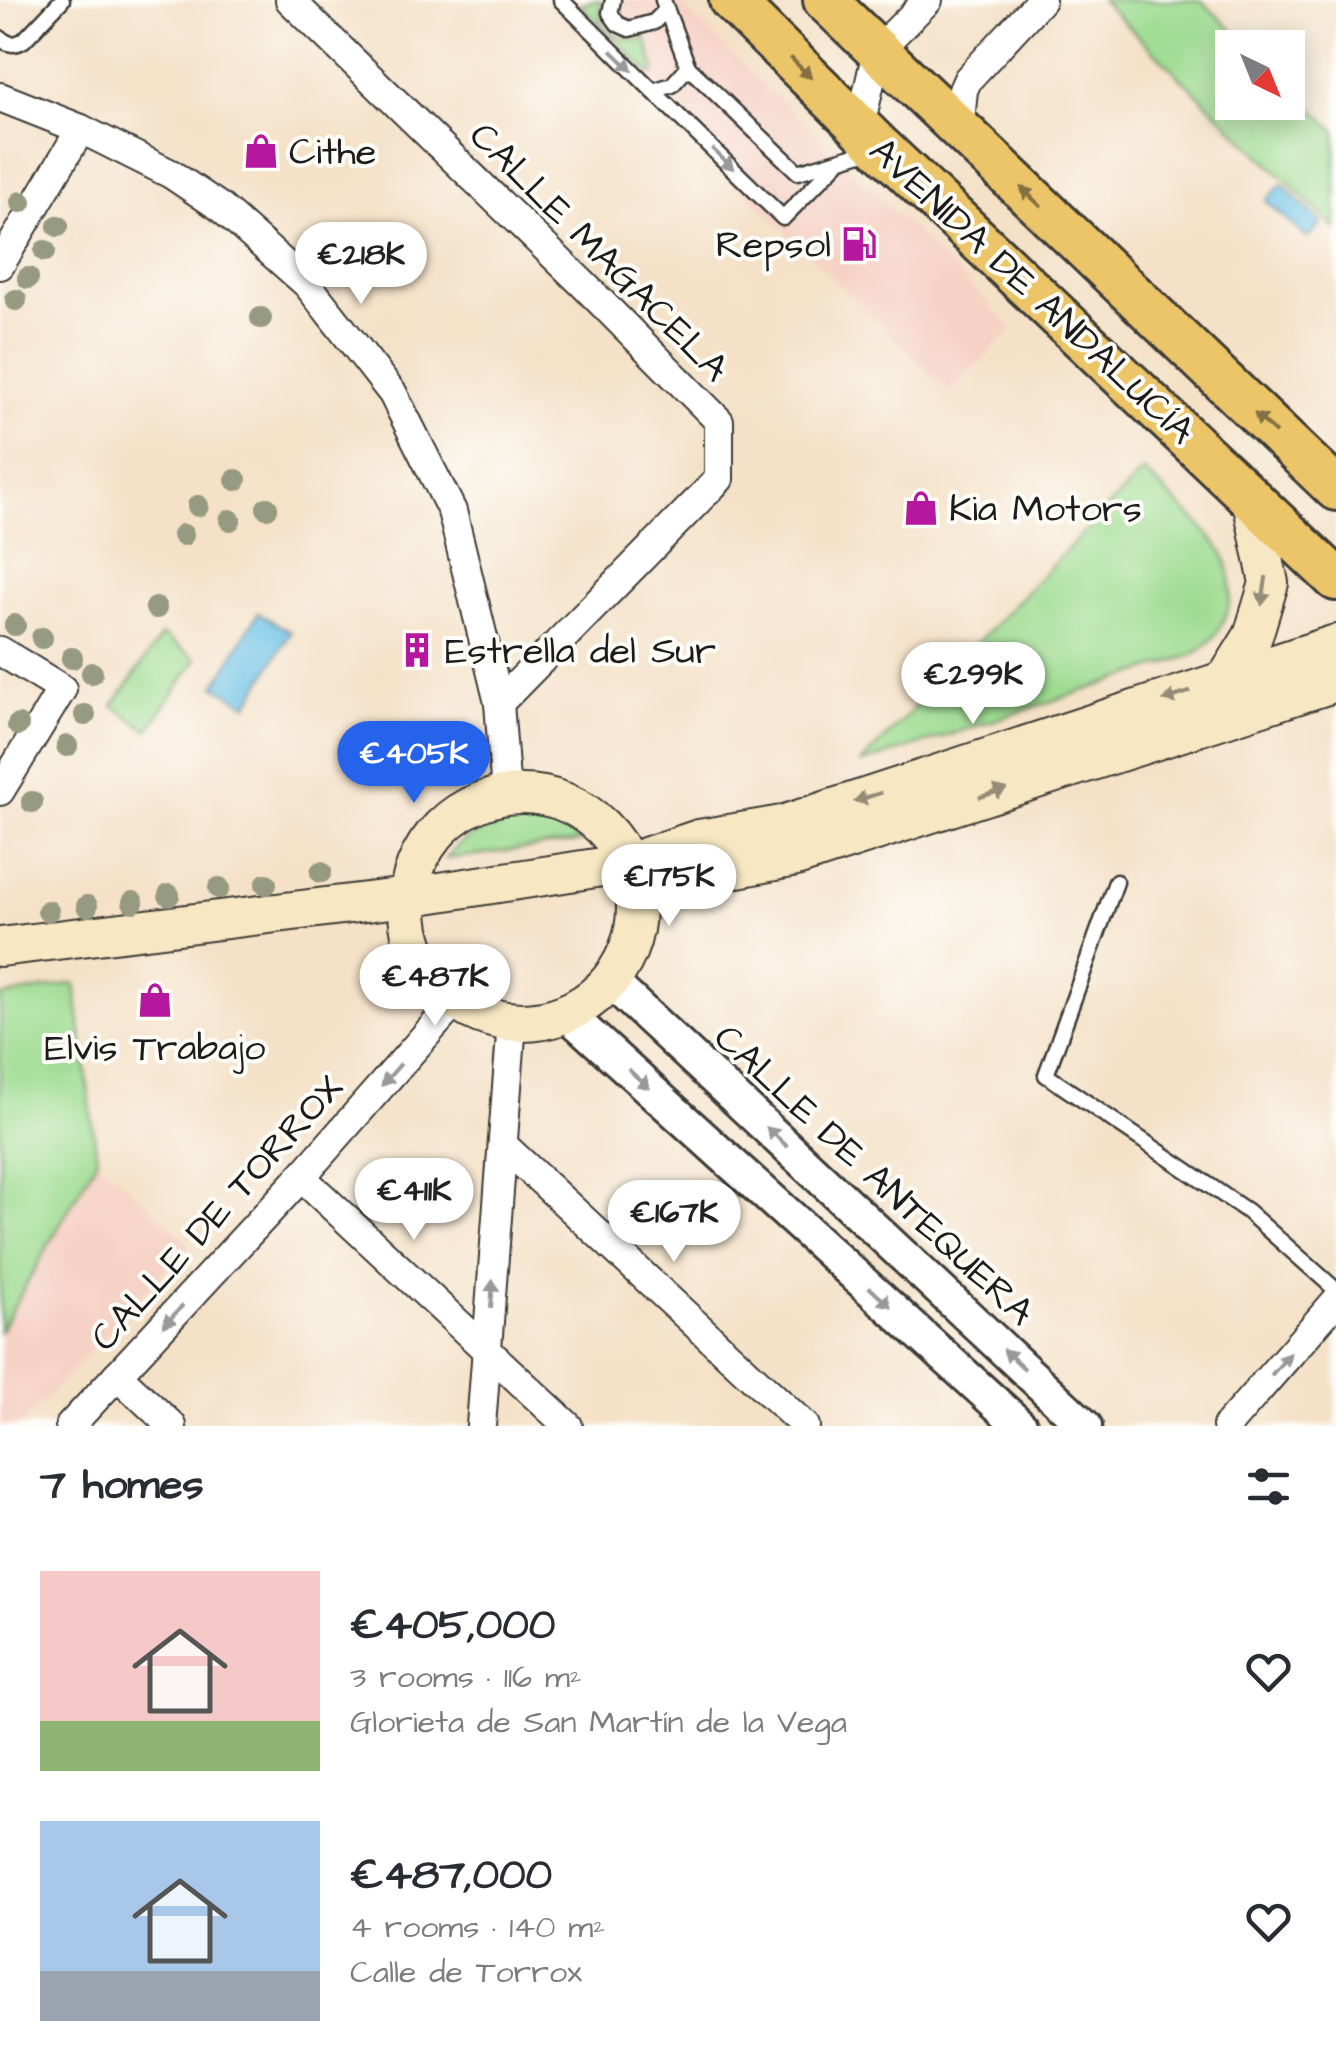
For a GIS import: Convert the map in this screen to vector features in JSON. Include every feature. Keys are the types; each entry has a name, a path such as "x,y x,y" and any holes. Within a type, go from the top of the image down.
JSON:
{"main road":[{"name":"AVENIDA DE ANDALUCÍA","path":"731,0 860,145 1251,496 1336,579"},
{"name":"AVENIDA DE ANDALUCÍA","path":"825,0 1336,490"},
{"path":"1226,681 1253,636 1269,583 1251,496"},
{"path":"0,947 408,898 628,863 698,840 782,825 1336,644"},
{"path":"628,863 705,874 796,857 1336,682"},
{"path":"506,794 544,795 579,808 608,832 628,863 636,893 636,925 627,954 610,981 590,1000 566,1014 540,1021 512,1022 482,1016 455,1002 427,974 411,937 408,898 417,860 439,829 470,806 506,794"}],"street":[{"name":"CALLE MAGACELA","path":"290,0 582,283 718,421 719,479 499,704"},
{"path":"860,145 877,51 928,0"},
{"path":"959,131 963,90 968,79 1040,0"},
{"path":"0,97 81,129 171,174 220,207 307,284 393,394 452,511 499,704 506,794"},
{"path":"0,265 81,129"},
{"path":"0,651 62,689 0,791"},
{"name":"CALLE DE ANTEQUERA","path":"610,981 1085,1426"},
{"name":"CALLE DE TORROX","path":"70,1426 301,1178 455,1002"},
{"path":"566,1014 1021,1426"},
{"path":"481,1426 512,1022"},
{"path":"503,1145 805,1426"},
{"path":"301,1178 568,1426"},
{"path":"1226,1426 1336,1301"},
{"path":"118,1375 172,1426"}],"lane":[{"path":"0,38 17,44 24,40 62,0"},
{"path":"560,0 783,218 860,145"},
{"path":"613,0 610,13 618,24 629,29 654,22 664,5"},
{"path":"664,5 688,67 798,172 860,145"},
{"path":"653,91 672,84 688,67"},
{"path":"1116,882 1046,1075 1247,1211 1336,1290"}],"shaded area":[{"path":"548,0 677,0 1013,328 950,392"},
{"path":"97,1159 189,1244 20,1426 0,1426 0,1331"}],"green space":[{"path":"600,0 601,20 615,34 632,40 646,38 655,71 651,75 580,5"},
{"path":"1101,0 1201,0 1232,30 1215,30 1215,111"},
{"path":"1305,101 1336,131 1336,229 1224,120 1305,120"},
{"path":"1143,471 1200,525 1225,558 1230,600 1214,637 1193,655 860,764"},
{"path":"162,635 197,659 148,730 113,706"},
{"path":"535,822 560,828 580,842 446,859 464,841 486,829"},
{"path":"75,983 97,1159 0,1331 0,997"}],"water":[{"path":"1282,184 1322,223 1307,238 1266,201"},
{"path":"258,613 291,632 248,705 215,686"}],"place":[{"name":"Cithe","path":"261,151"},
{"name":"Repsol","path":"859,244"},
{"name":"Kia Motors","path":"921,508"},
{"name":"Estrella del Sur","path":"417,650"},
{"name":"Elvis Trabajo","path":"155,1000"}]}
